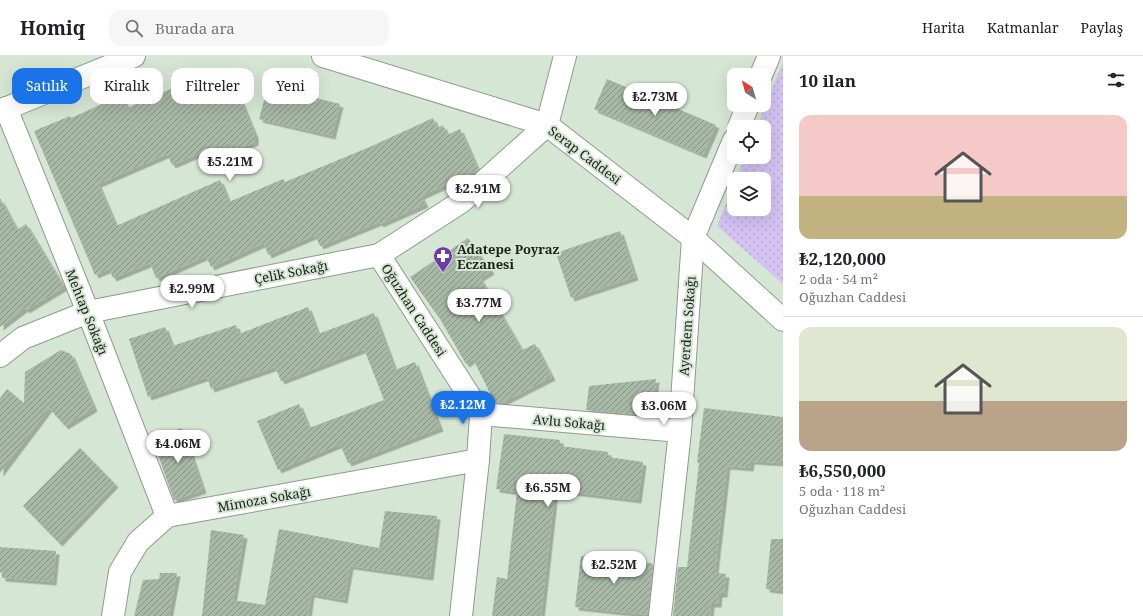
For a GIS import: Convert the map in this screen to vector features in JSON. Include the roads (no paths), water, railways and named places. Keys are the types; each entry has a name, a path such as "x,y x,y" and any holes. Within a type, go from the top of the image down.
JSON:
{"street":[{"path":"3,109 134,56"},
{"name":"Serap Caddesi","path":"322,56 547,125 693,238 783,320"},
{"path":"547,125 565,56"},
{"path":"764,68 769,56"},
{"name":"Mehtap Sokağı","path":"3,109 88,312 167,516"},
{"name":"Oğuzhan Caddesi","path":"481,414 379,255 461,202 547,125"},
{"name":"Ayerdem Sokağı","path":"660,616 680,431 693,238 727,157"},
{"name":"Çelik Sokağı","path":"0,356 23,338 88,312 379,255"},
{"path":"461,616 478,460 481,414"},
{"name":"Avlu Sokağı","path":"481,414 680,431"},
{"name":"Mimoza Sokağı","path":"167,516 478,460"},
{"path":"113,616 120,572 138,542 167,516"}],"place":[{"name":"Adatepe Poyraz Eczanesi","path":"443,273"}]}
